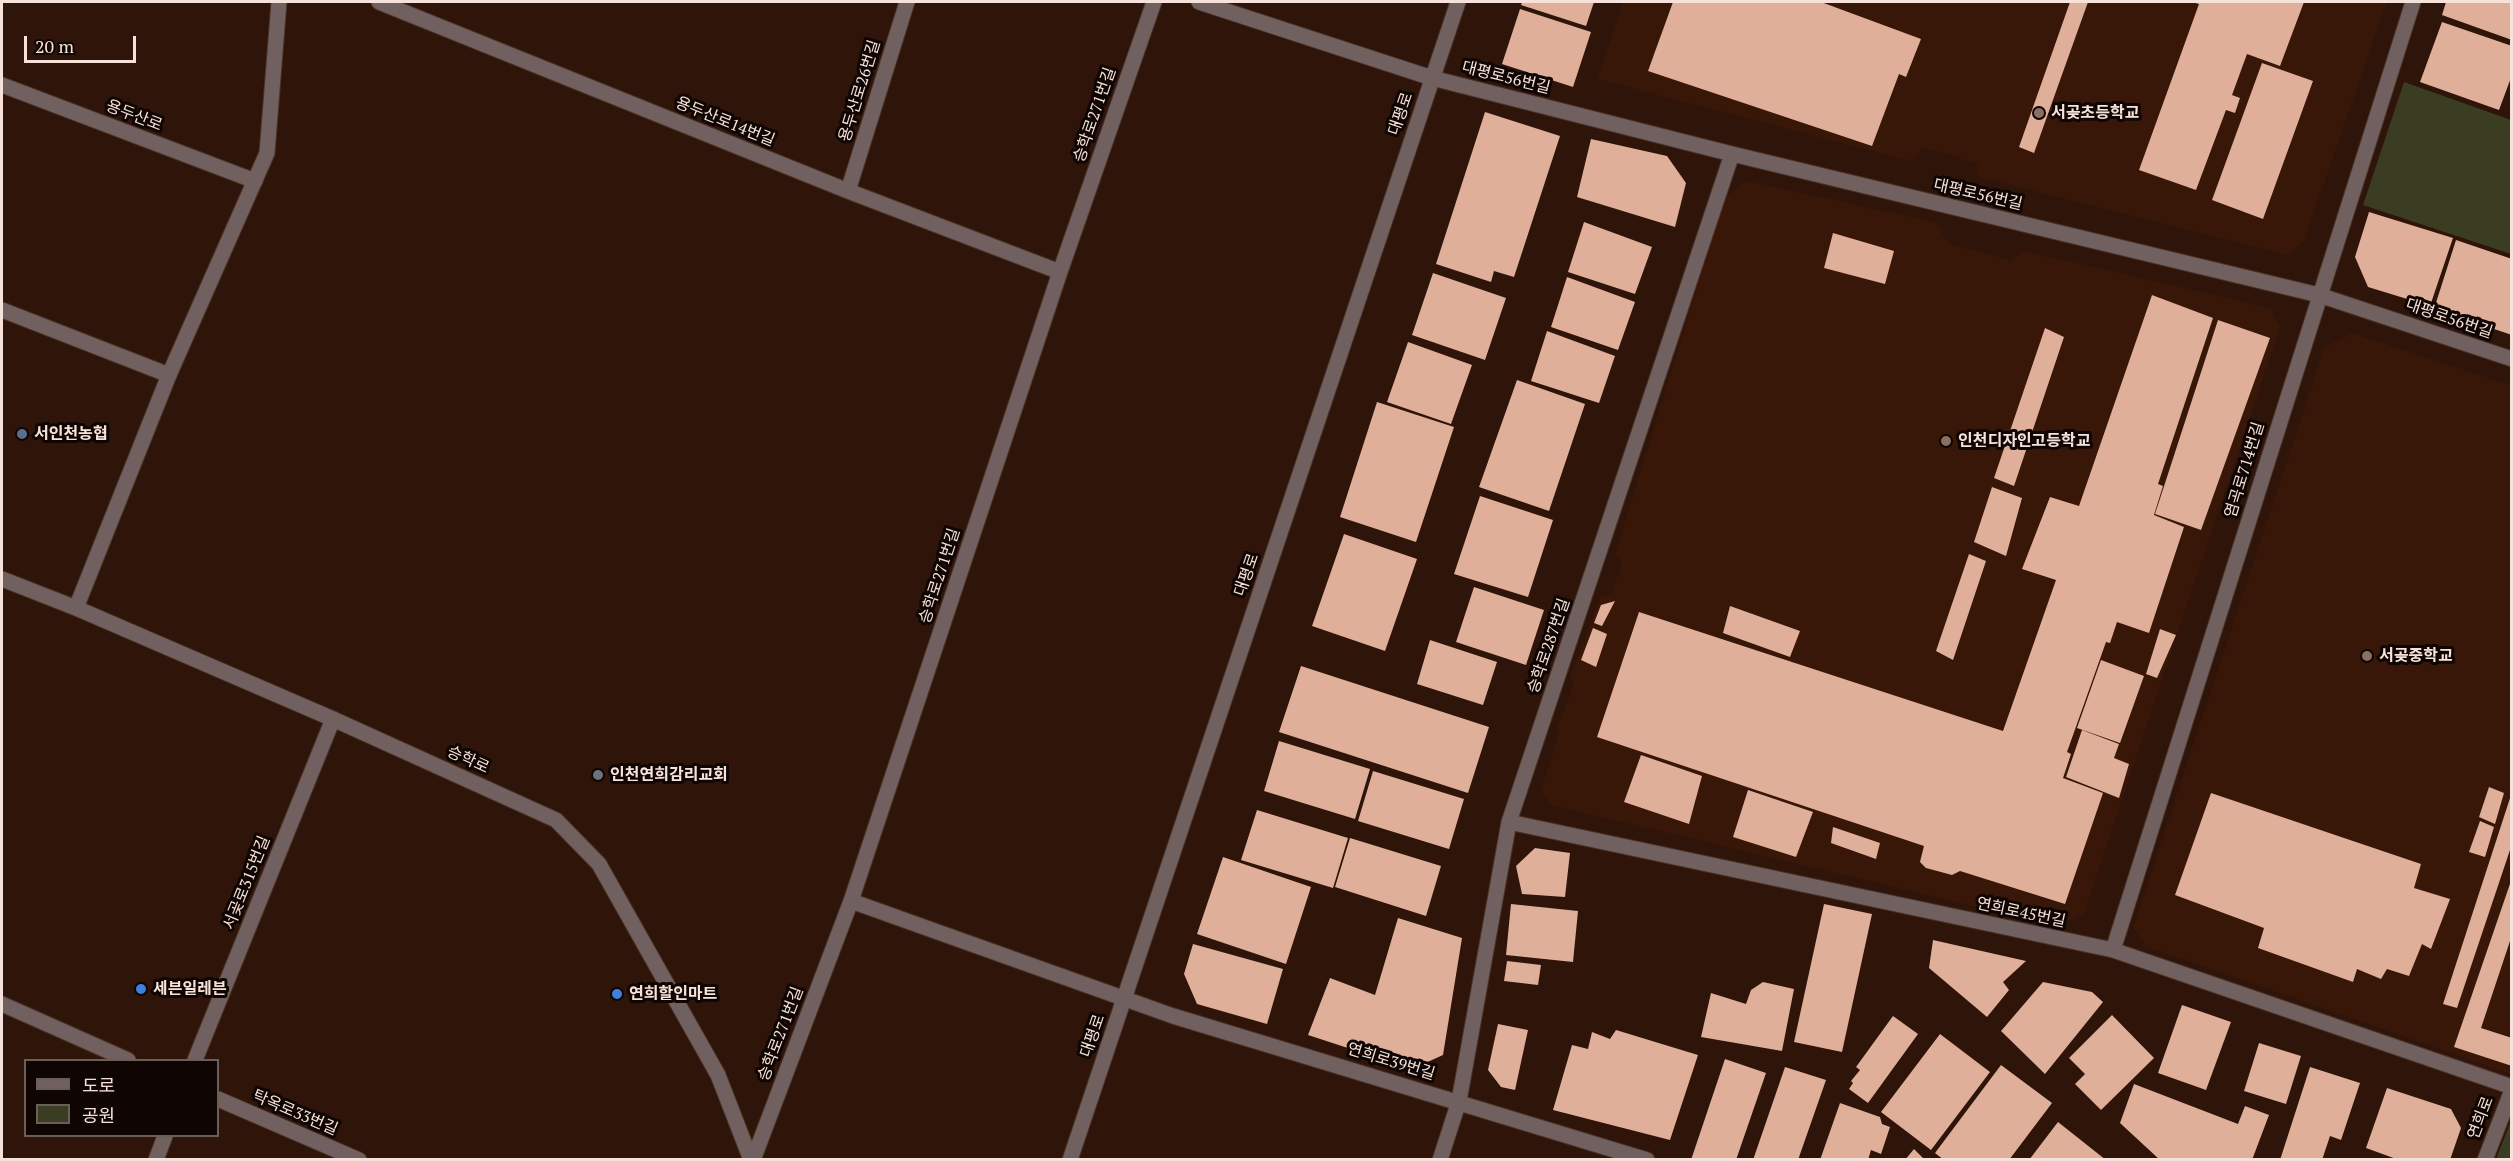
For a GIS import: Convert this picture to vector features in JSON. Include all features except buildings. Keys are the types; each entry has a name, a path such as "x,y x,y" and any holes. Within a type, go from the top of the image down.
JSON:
{"street":[{"path":"76,608 169,375 267,153 279,2"},
{"name":"용두산로14번길","path":"379,2 848,191 1060,272"},
{"name":"용두산로26번길","path":"848,191 907,2"},
{"name":"승학로271번길","path":"752,1160 851,901 1060,272 1154,2"},
{"name":"대평로56번길","path":"1200,2 1432,78 1732,154 2319,295 2511,359"},
{"name":"대평로","path":"1070,1160 1458,2"},
{"name":"염곡로714번길","path":"2112,950 2413,2"},
{"name":"용두산로","path":"2,85 255,181"},
{"name":"승학로287번길","path":"1440,1160 1459,1101 1509,822 1732,154"},
{"path":"2,310 169,375"},
{"name":"승학로","path":"2,579 76,608 333,719 556,820 599,864 718,1075 752,1160"},
{"name":"서곶로315번길","path":"195,1059 333,719"},
{"name":"연희로45번길","path":"1509,822 2112,950 2511,1088"},
{"name":"연희로39번길","path":"851,901 1173,1016 1459,1101 1647,1160"},
{"path":"2,1004 126,1059"},
{"name":"연희로","path":"2485,1160 2511,1088"},
{"name":"탁옥로33번길","path":"219,1100 358,1160"},
{"path":"156,1160 165,1137"}],"shaded area":[{"name":"서곶초등학교","path":"1623,2 2387,2 2304,241 2288,255 1979,177 1977,164 1924,148 1910,161 1597,79"},
{"name":"인천디자인고등학교","path":"1747,181 1935,222 1949,244 2010,260 2025,251 2258,305 2272,310 2280,327 2084,914 2057,926 1551,805 1541,791 1559,733 1556,731 1574,683 1569,680 1601,595 1611,594 1622,564 1615,554 1725,197"},
{"name":"서곶중학교","path":"2352,333 2511,385 2511,1074 2145,946 2133,927 2325,346"}],"green space":[{"path":"2404,82 2511,120 2511,254 2363,205"},
{"path":"2511,1121 2511,1159 2496,1159"}],"place":[{"name":"서곶초등학교","path":"2039,113"},
{"name":"서인천농협","path":"22,434"},
{"name":"인천디자인고등학교","path":"1946,441"},
{"name":"서곶중학교","path":"2367,656"},
{"name":"인천연희감리교회","path":"598,775"},
{"name":"세븐일레븐","path":"141,989"},
{"name":"연희할인마트","path":"617,994"}]}
